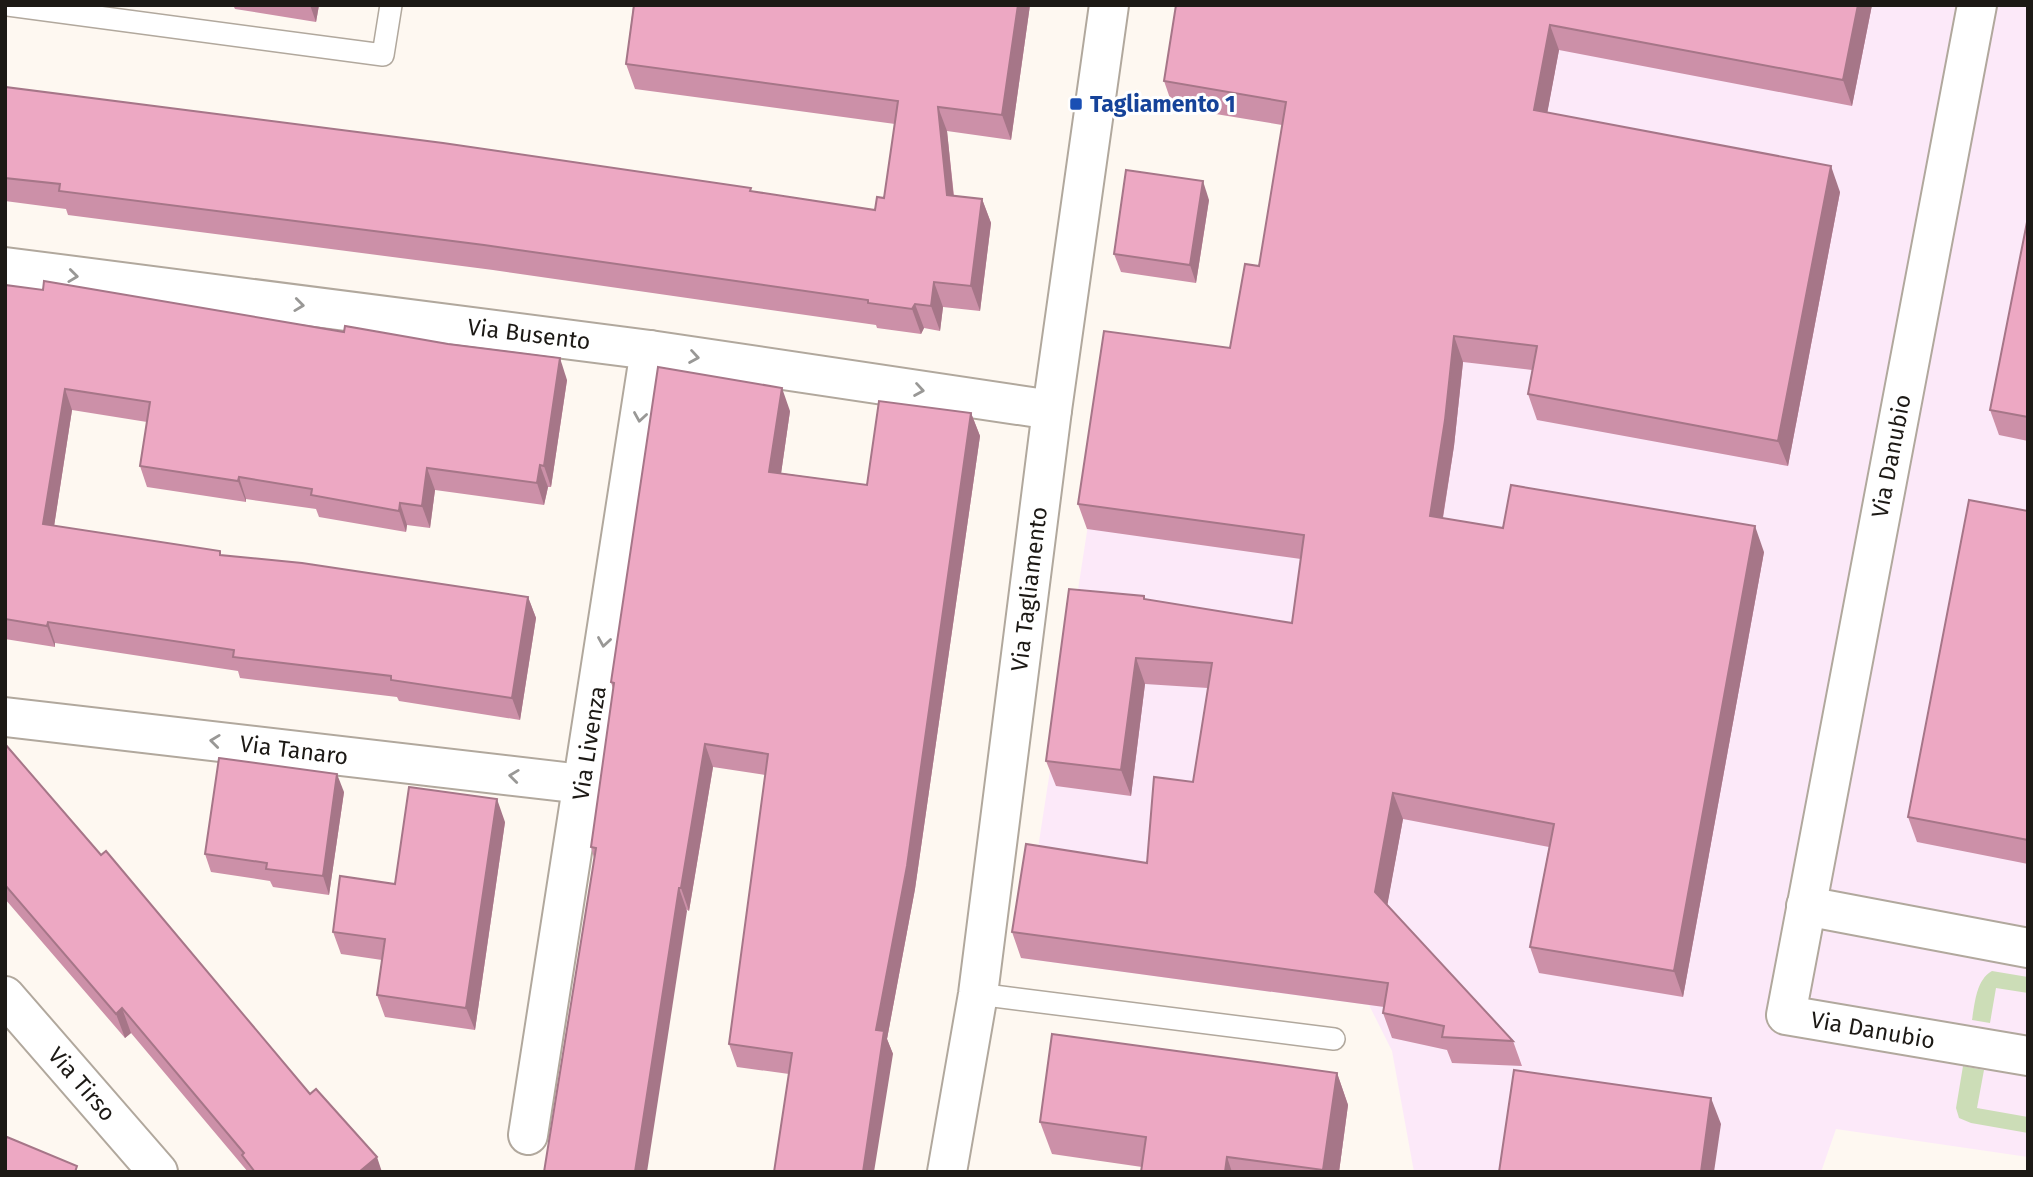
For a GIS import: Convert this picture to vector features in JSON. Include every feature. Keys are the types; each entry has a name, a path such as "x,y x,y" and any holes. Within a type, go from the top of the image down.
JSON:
{"street":[{"name":"Via Tagliamento","path":"947,1172 978,994 1052,410 1109,5"},
{"name":"Via Danubio","path":"1977,5 1786,1015 2028,1056"},
{"name":"Via Busento","path":"5,267 650,350 1052,410"},
{"name":"Via Livenza","path":"528,1135 650,350"},
{"name":"Via Tanaro","path":"5,717 582,784"},
{"path":"1806,906 2028,948"},
{"name":"Via Tirso","path":"5,996 158,1172"}],"lane":[{"path":"8,5 383,55 391,5"},
{"path":"978,994 1334,1039"}],"shaded area":[{"path":"1353,5 2028,5 2028,1157 1836,1129 1821,1172 1414,1172 1392,1051 1369,1005 1021,958 1114,357 1240,373"}],"green space":[{"path":"1992,971 2028,977 2028,993 1996,988 1990,1023 1972,1020 1979,986"},
{"path":"1963,1066 1984,1070 1977,1108 2028,1117 2028,1133 1971,1123 1959,1118 1956,1108"}],"building":[{"path":"634,5 1018,5 1002,115 938,107 947,195 982,199 971,286 934,282 931,306 915,304 912,309 868,303 868,300 484,245 59,191 60,184 5,178 5,87 443,143 751,188 750,191 875,210 877,197 884,198 898,101 626,64"},
{"path":"1176,5 1858,5 1843,80 1550,25 1534,110 1831,166 1778,441 1528,394 1537,346 1454,336 1445,420 1430,516 1503,528 1511,485 1755,526 1674,971 1530,947 1554,824 1393,793 1375,892 1513,1041 1442,1037 1444,1026 1383,1013 1388,983 1012,932 1026,844 1147,863 1154,777 1193,782 1212,663 1136,658 1121,770 1046,761 1069,589 1144,596 1144,599 1292,623 1304,535 1078,504 1104,331 1230,348 1245,264 1259,266 1286,102 1164,81"},
{"path":"1126,170 1203,181 1190,265 1114,254"},
{"path":"2028,217 2028,417 1990,410"},
{"path":"44,281 344,332 345,326 448,344 560,358 544,466 540,465 537,483 427,468 422,506 400,503 399,511 311,495 312,489 239,477 238,481 140,466 150,402 65,389 43,524 220,551 220,555 302,563 528,597 512,698 391,680 391,676 233,657 234,650 48,622 47,626 5,619 5,285 43,290"},
{"path":"658,367 782,388 769,472 867,485 879,401 971,413 907,866 876,1030 884,1031 863,1172 774,1172 792,1053 729,1044 768,754 705,744 679,888 635,1172 544,1172 596,848 591,847 614,683 611,682"},
{"path":"1969,500 2028,511 2028,840 1908,817"},
{"path":"5,744 101,855 106,851 310,1094 316,1089 377,1157 359,1172 255,1172 242,1155 244,1153 122,1008 116,1014 5,885"},
{"path":"219,758 337,774 323,876 266,869 267,863 205,854"},
{"path":"409,787 497,799 466,1008 377,995 385,939 333,932 340,876 395,884"},
{"path":"1052,1034 1337,1073 1323,1170 1227,1157 1225,1172 1141,1172 1146,1137 1040,1122"},
{"path":"1514,1070 1711,1098 1701,1172 1499,1172"},
{"path":"7,1137 77,1166 75,1172 5,1172"}],"place":[{"name":"Tagliamento 1","path":"1076,104"}]}
